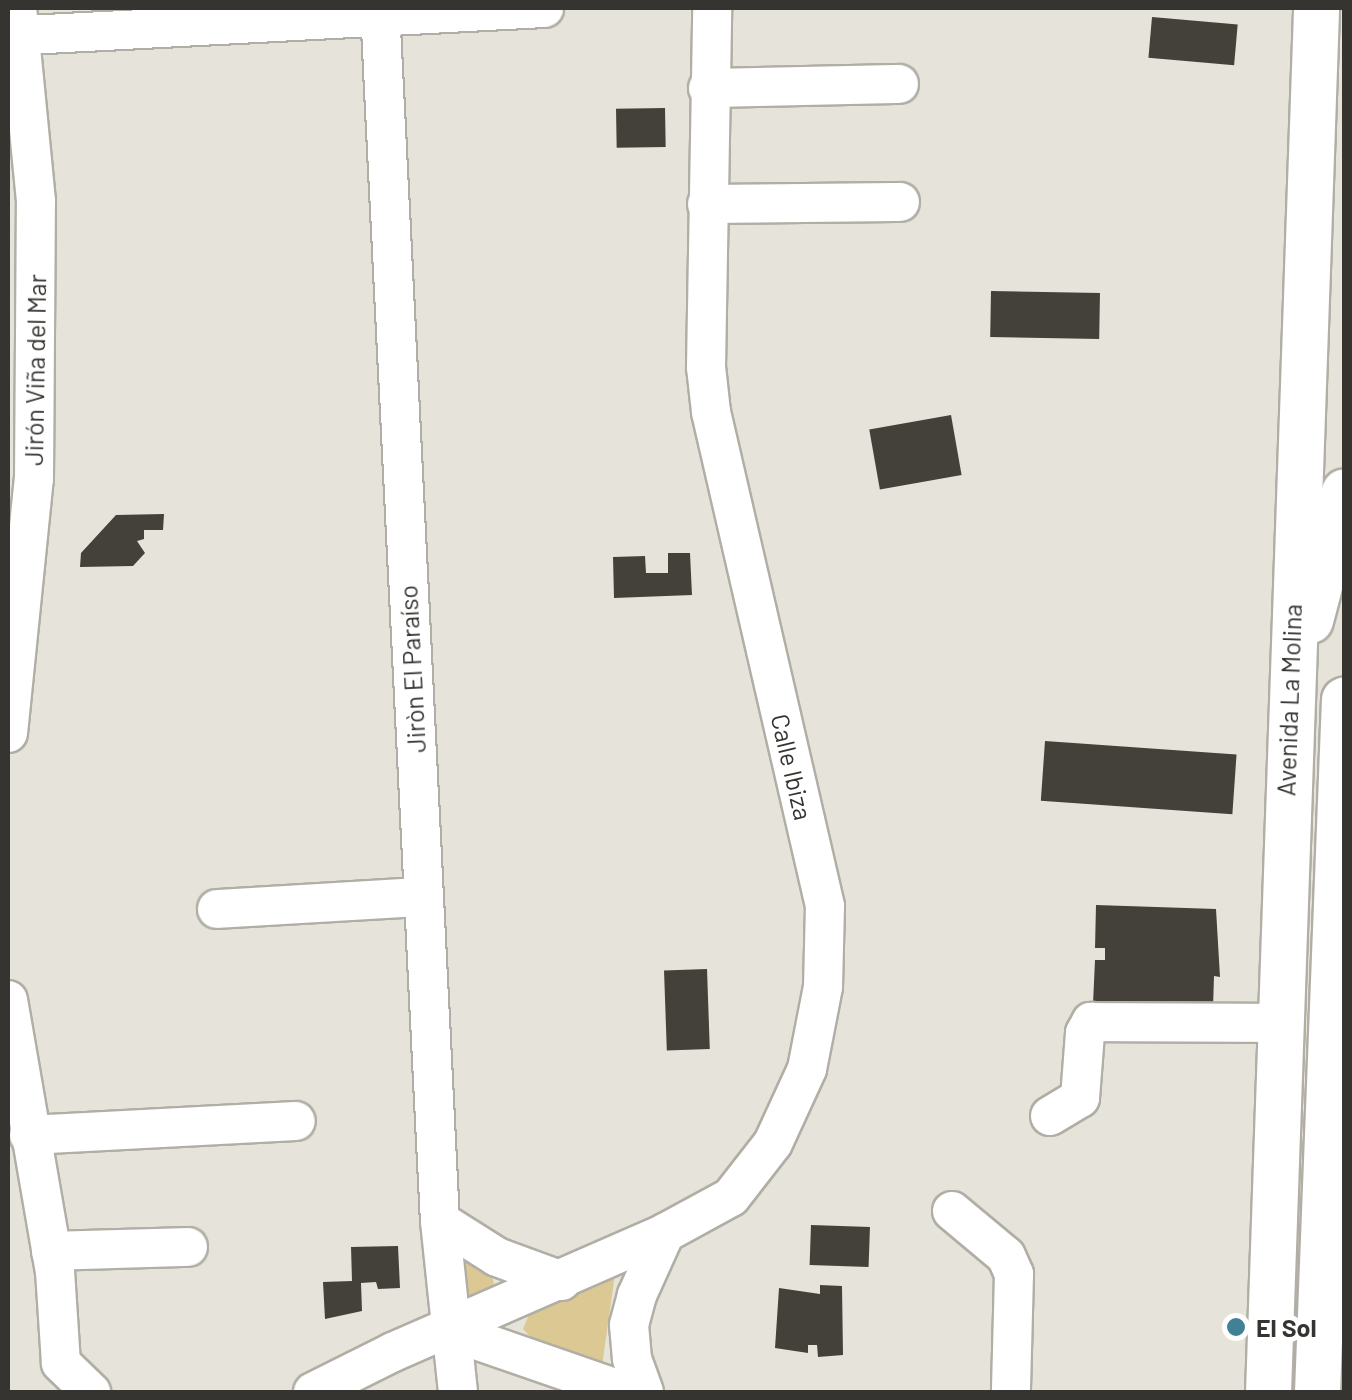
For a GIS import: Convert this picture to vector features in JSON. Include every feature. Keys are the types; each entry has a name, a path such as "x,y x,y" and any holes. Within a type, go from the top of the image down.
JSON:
{"main road":[{"name":"Avenida La Molina","path":"1268,1392 1316,8"},
{"path":"1289,701 1344,491"},
{"path":"1317,1392 1344,700"}],"street":[{"path":"15,26 544,8"},
{"name":"Calle Ibiza","path":"313,1392 665,1233 731,1197 773,1143 807,1069 824,988 825,906 711,412 706,367 712,8"},
{"name":"Jiròn El Paraíso","path":"380,11 440,1221 458,1392"},
{"name":"Jirón Viña del Mar","path":"8,733 21,480 22,202 15,26"},
{"path":"708,88 898,84"},
{"path":"707,204 900,202"},
{"path":"216,909 422,896"},
{"path":"8,1000 51,1251 61,1378 91,1392"},
{"path":"1050,1116 1080,1098 1084,1033 1091,1022 1278,1023"},
{"path":"29,1135 296,1121"},
{"path":"952,1211 1006,1256 1014,1274 1011,1392"},
{"path":"440,1221 497,1257 562,1281"},
{"path":"644,1392 632,1359 630,1325 636,1295 665,1233"},
{"path":"51,1251 188,1247"},
{"path":"450,1331 602,1388"}],"shaded area":[{"path":"459,1259 492,1276 495,1288 457,1306"},
{"path":"615,1274 602,1366 534,1341 523,1329 533,1305"}],"building":[{"path":"1152,17 1238,24 1234,65 1148,58"},
{"path":"665,108 666,147 617,148 616,109"},
{"path":"991,291 1100,293 1099,339 990,337"},
{"path":"951,415 962,475 880,489 869,429"},
{"path":"164,514 163,530 144,530 144,539 137,541 145,553 133,566 80,567 81,553 116,515"},
{"path":"668,553 690,553 692,595 614,598 613,557 645,556 646,573 668,573"},
{"path":"1045,741 1237,754 1232,814 1041,801"},
{"path":"1096,905 1216,909 1220,977 1214,976 1213,1008 1093,1004 1095,960 1105,960 1105,948 1095,948"},
{"path":"707,969 710,1049 667,1050 664,971"},
{"path":"811,1225 870,1227 869,1267 810,1265"},
{"path":"398,1246 400,1288 378,1289 376,1282 361,1283 362,1311 325,1319 323,1282 352,1281 351,1247"},
{"path":"820,1285 842,1286 843,1355 818,1357 817,1345 808,1345 808,1353 775,1348 779,1288 820,1294"}],"place":[{"name":"El Sol","path":"1236,1327"}]}
